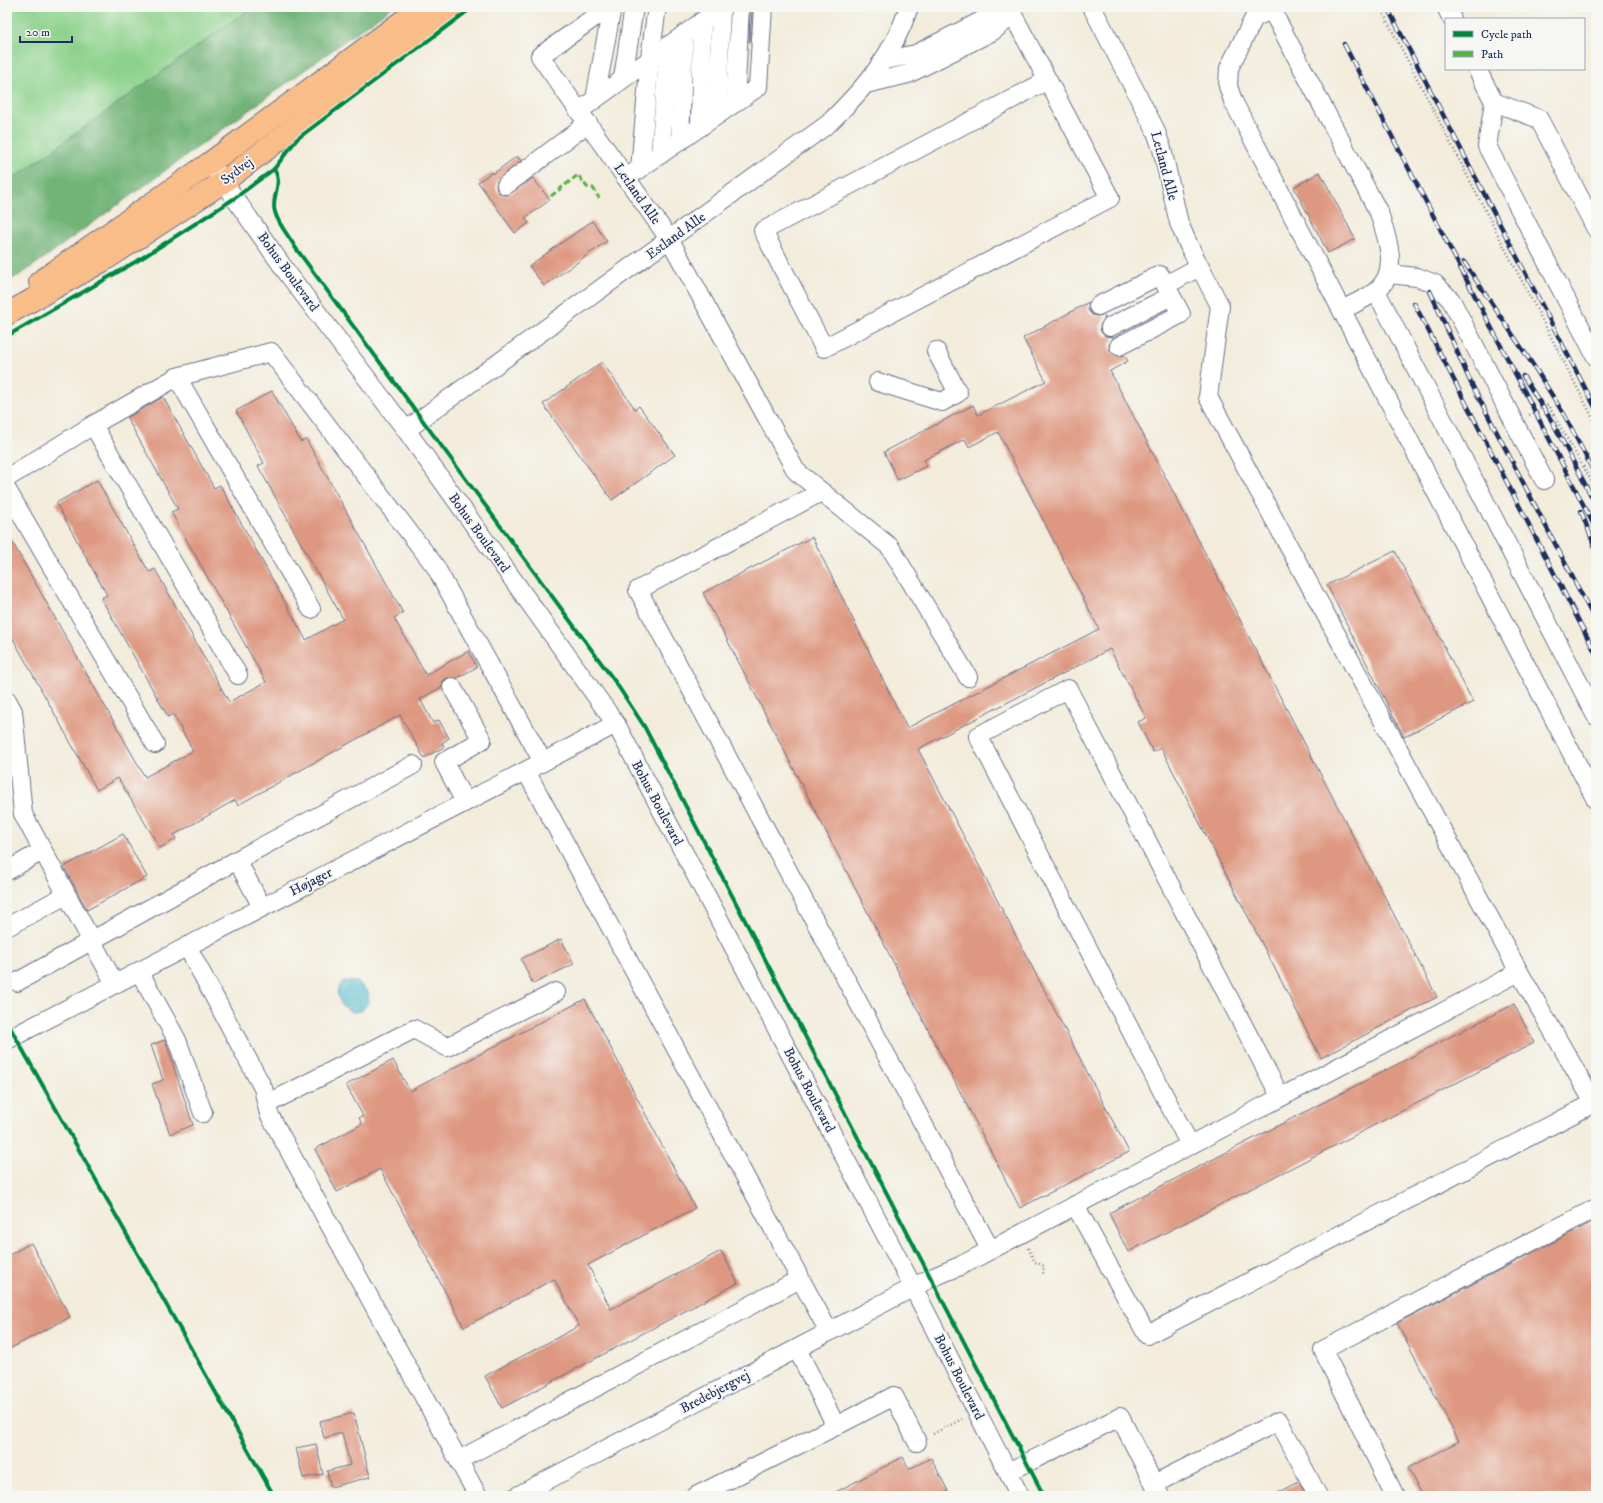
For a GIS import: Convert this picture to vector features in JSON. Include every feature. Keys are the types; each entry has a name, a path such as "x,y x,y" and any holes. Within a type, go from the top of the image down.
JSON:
{"main road":[{"name":"Sydvej","path":"7,305 210,163 422,7"},
{"name":"Sydvej","path":"7,314 104,260 223,182 454,7"}],"street":[{"name":"Letland Alle","path":"609,7 540,56 584,117 633,174 796,470 890,548 968,677"},
{"path":"609,88 612,7"},
{"path":"609,88 623,7"},
{"path":"609,88 634,7"},
{"path":"645,7 655,55"},
{"path":"657,7 655,55 660,155"},
{"path":"633,174 655,55 669,7"},
{"path":"506,185 584,117 609,88 721,7"},
{"path":"717,115 721,7"},
{"path":"735,103 740,7"},
{"path":"633,174 758,87 763,7"},
{"name":"Estland Alle","path":"406,430 828,124 866,84 885,60 902,28 909,7"},
{"name":"Letland Alle","path":"1092,7 1155,129 1162,149 1179,223 1199,267 1220,306 1208,397 1519,972"},
{"path":"1446,7 1452,18"},
{"path":"1342,310 1376,291 1389,274 1390,248 1379,213 1273,8 1254,18 1229,68 1228,86 1233,101 1596,800"},
{"path":"885,60 916,54 985,18 1014,15"},
{"path":"1014,15 1110,198 824,348 763,231 1048,80"},
{"path":"866,84 908,74 993,31 1014,15"},
{"path":"700,127 702,21"},
{"path":"680,141 684,34"},
{"path":"1478,70 1494,102 1487,146 1596,357"},
{"path":"1494,102 1539,119 1596,230"},
{"name":"Bohus Boulevard","path":"210,163 288,274 406,430 616,724 913,1287 1020,1496"},
{"path":"1115,337 1171,295 1199,267"},
{"path":"1389,274 1417,277 1435,284 1451,300 1544,480"},
{"path":"1098,306 1160,275 1171,295"},
{"path":"1376,291 1596,716"},
{"path":"878,382 942,402 958,393 936,351"},
{"path":"7,478 93,425 177,377 271,352 435,566 543,762"},
{"path":"177,377 311,609"},
{"path":"93,425 238,675"},
{"path":"7,490 155,744"},
{"path":"822,492 638,590 990,1249"},
{"path":"452,687 482,740 444,762 465,802"},
{"path":"1190,1145 978,736 1068,689 1280,1096"},
{"path":"7,700 13,711 23,814 115,984"},
{"name":"Højager","path":"7,1040 616,724"},
{"path":"17,982 237,860 413,765"},
{"path":"526,771 829,1332"},
{"path":"7,871 42,851"},
{"path":"237,860 262,907"},
{"path":"7,927 66,894"},
{"path":"187,946 263,1088 269,1114 478,1496"},
{"path":"139,971 177,1040 204,1113"},
{"path":"1075,1205 1147,1335 1594,1103 1519,972"},
{"name":"Bredebjergvej","path":"527,1494 797,1348 913,1287 960,1266 1280,1096 1519,972"},
{"path":"267,1104 414,1028 447,1047 556,992"},
{"path":"1395,1496 1323,1350 1596,1208"},
{"path":"459,1460 800,1279"},
{"path":"797,1348 836,1426"},
{"path":"696,1496 894,1396 917,1442"},
{"path":"1008,1472 1120,1417 1157,1490 1279,1421 1318,1496"}],"path":[{"path":"1380,7 1596,424"},
{"path":"1515,423 1548,405 1596,489"},
{"path":"1020,1234 1035,1262 1044,1266 1043,1274"},
{"path":"917,1442 977,1412"}],"green space":[{"path":"7,7 252,7 7,183"},
{"path":"252,7 392,7 26,271 7,282 7,183"}],"water":[{"path":"343,981 358,982 368,992 369,1001 362,1011 352,1012 341,1005 337,992"}],"building":[{"path":"752,9 750,41 749,42 750,10"},
{"path":"517,156 521,161 497,181 497,191 502,195 508,195 533,178 550,200 525,218 529,223 515,233 478,182 492,172 493,174"},
{"path":"1320,172 1355,239 1328,253 1294,187"},
{"path":"592,221 607,241 544,286 529,266"},
{"path":"1089,302 1088,310 1092,315 1103,315 1105,318 1100,326 1101,332 1105,336 1114,337 1109,345 1110,351 1118,356 1124,355 1128,361 1110,371 1437,997 1321,1058 1161,748 1153,752 1138,722 1146,718 1110,649 918,749 1129,1152 1020,1208 703,593 812,537 907,728 1099,629 998,432 969,447 965,439 924,460 927,466 898,480 884,452 973,405 978,415 1046,381 1023,338"},
{"path":"602,362 635,409 639,406 675,455 612,500 543,404"},
{"path":"272,391 301,442 306,439 403,613 394,618 426,675 468,651 477,667 457,678 447,678 443,681 442,687 420,699 433,723 439,720 449,738 442,743 444,747 424,758 400,715 238,805 235,800 174,835 176,839 160,848 118,778 97,790 7,628 7,533 145,777 193,751 173,714 168,717 101,598 107,595 56,503 97,480 149,572 155,569 229,702 266,682 171,512 178,509 127,418 163,397 214,488 220,485 306,640 343,619 258,466 264,463 236,411"},
{"path":"1395,551 1473,702 1404,737 1327,585"},
{"path":"123,834 147,877 87,910 64,867"},
{"path":"561,939 574,964 533,984 521,959"},
{"path":"585,999 695,1208 588,1265 611,1309 721,1251 738,1283 502,1408 485,1376 579,1326 554,1279 464,1327 380,1169 337,1192 315,1149 362,1124 359,1118 363,1116 346,1085 393,1060 410,1091"},
{"path":"1514,1004 1534,1043 1128,1252 1109,1213"},
{"path":"165,1040 193,1125 170,1134 152,1084 163,1080 151,1045"},
{"path":"1596,1220 1596,1496 1422,1496 1408,1468 1459,1441 1397,1323"},
{"path":"31,1243 70,1317 7,1350 7,1256"},
{"path":"354,1413 370,1477 331,1487 327,1471 350,1465 342,1433 324,1438 320,1421"},
{"path":"316,1444 323,1474 303,1478 296,1448"},
{"path":"903,1457 909,1469 931,1458 948,1491 938,1496 828,1496"},
{"path":"1299,1482 1306,1496 1272,1496"}],"railway":[{"path":"1387,7 1596,409"},
{"path":"1344,44 1596,529"},
{"path":"1464,262 1535,368 1565,416 1596,476"},
{"path":"1430,291 1471,383 1596,622"},
{"path":"1414,303 1596,654"},
{"path":"1523,376 1553,423 1596,505"},
{"path":"1581,511 1596,550"}],"marked path":[{"path":"551,196 578,175 587,187 593,188 599,198"}],"cycle path":[{"path":"7,336 142,258 235,198 274,169 297,139 473,7"},
{"path":"274,169 278,180 274,201 276,216 295,247 616,683 644,726 1044,1496"},
{"path":"7,1022 274,1496"}]}
